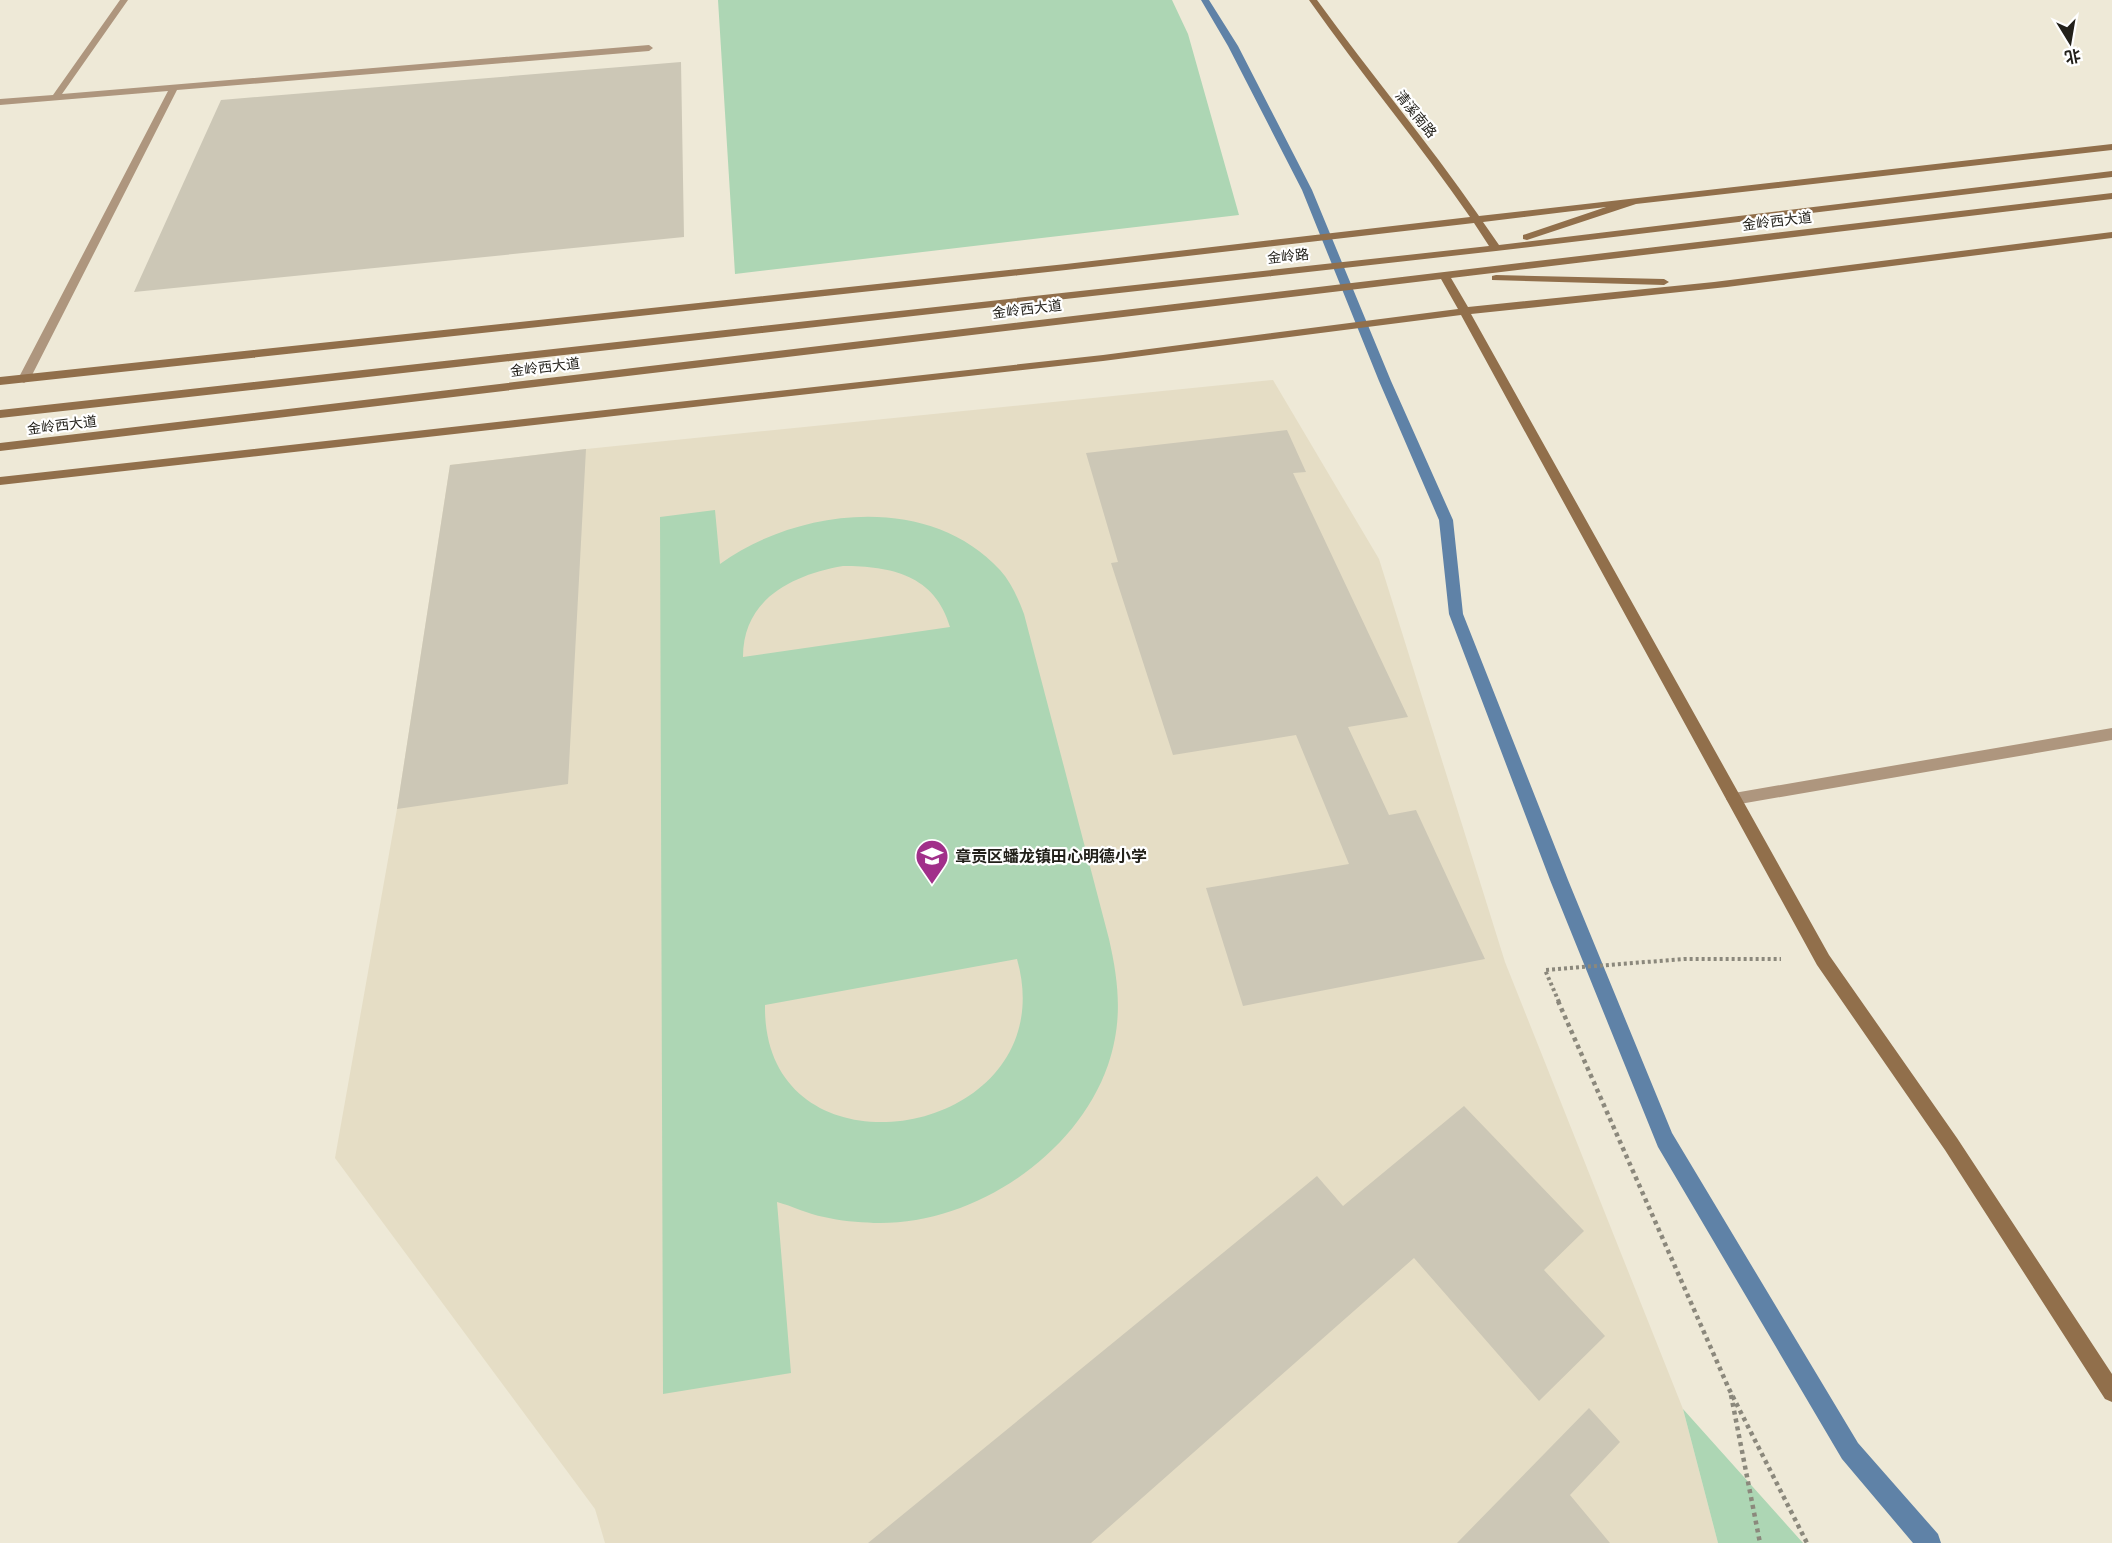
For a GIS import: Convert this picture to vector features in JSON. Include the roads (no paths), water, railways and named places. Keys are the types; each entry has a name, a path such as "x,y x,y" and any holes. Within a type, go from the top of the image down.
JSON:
{"street":[{"path":"55,98 124,0"},
{"name":"清溪南路","path":"1313,0 1375,85 1434,158 1496,248"},
{"path":"0,102 649,48"},
{"path":"24,379 174,88"},
{"path":"0,381 1066,267 2112,147"},
{"name":"金岭西大道","path":"1496,248 2112,174"},
{"name":"金岭西大道","path":"0,447 2112,196"},
{"path":"1496,248 1635,201"},
{"path":"0,481 1103,358 1465,310 1727,284 2112,235"},
{"name":"金岭路","path":"1084,294 1496,248"},
{"path":"1445,276 1727,284"},
{"path":"1445,276 1823,960 1951,1144 2112,1392"},
{"name":"金岭西大道","path":"0,414 1084,294"},
{"path":"1734,799 2112,734"}],"waterway":[{"path":"1205,0 1233,46 1307,190 1385,381 1446,520 1456,614 1559,880 1665,1140 1850,1451 1929,1543"}],"place":[{"name":"章贡区蟠龙镇田心明德小学","path":"932,885"}]}
